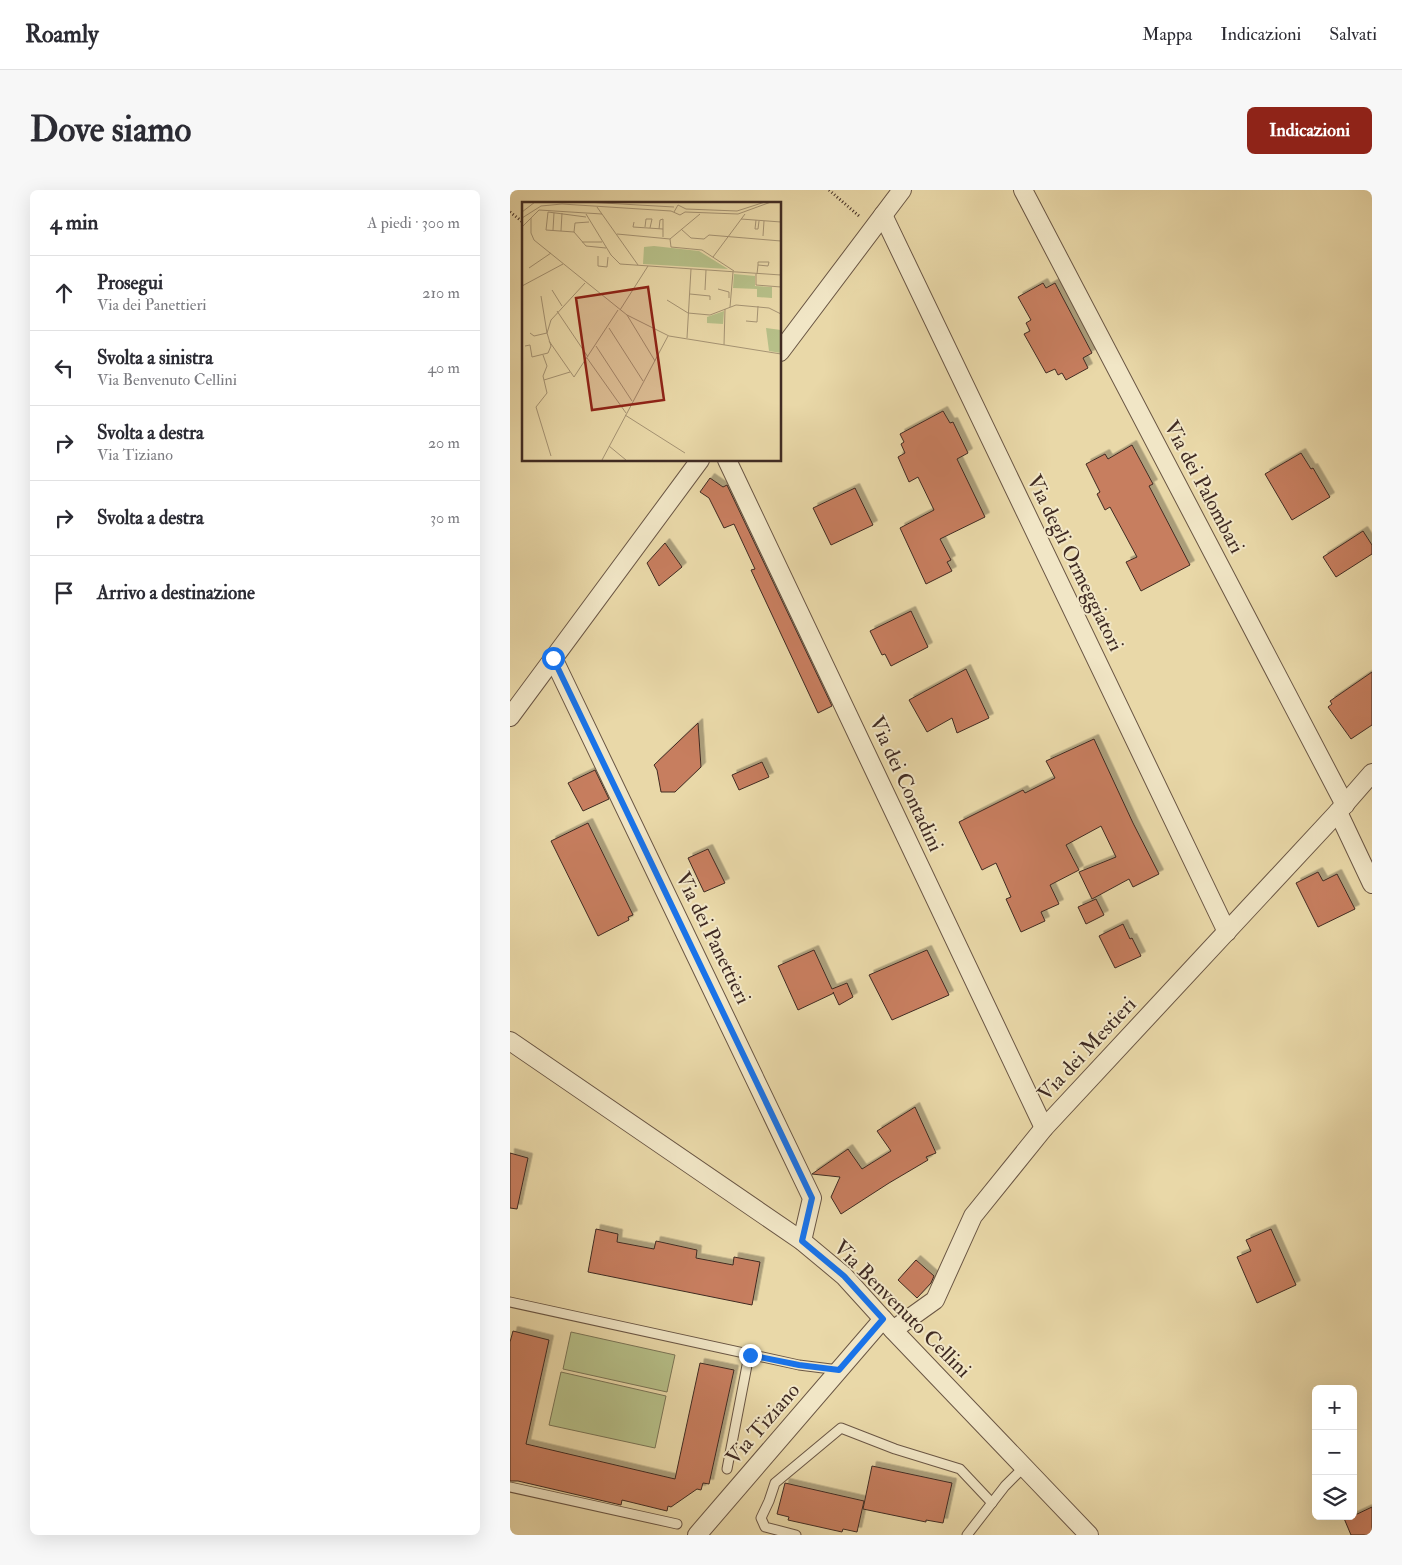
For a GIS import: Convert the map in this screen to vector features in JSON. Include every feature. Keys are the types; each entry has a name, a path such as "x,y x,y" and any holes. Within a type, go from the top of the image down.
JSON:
{"street":[{"path":"781,351 902,190"},
{"name":"Via dei Palombari","path":"1023,190 1341,809 1372,884"},
{"name":"Via degli Ormeggiatori","path":"878,222 1227,932"},
{"path":"510,716 699,461"},
{"name":"Via dei Contadini","path":"727,461 1044,1128"},
{"name":"Via dei Panettieri","path":"553,658 812,1198 802,1241"},
{"name":"Via dei Mestieri","path":"888,1324 936,1300 972,1216 1044,1128 1341,809 1372,772"},
{"name":"Via Benvenuto Cellini","path":"510,1041 802,1241 844,1276 1089,1535"},
{"name":"Via Tiziano","path":"697,1535 839,1370 888,1324"}],"lane":[{"path":"510,1302 750,1355 799,1365 839,1370"},
{"path":"726,1469 750,1355"},
{"path":"796,1535 765,1528 762,1518 775,1483 841,1428 895,1449 960,1469 992,1503"},
{"path":"970,1535 1005,1486 1024,1467"},
{"path":"510,1487 677,1524"}],"path":[{"path":"829,190 878,222"},
{"path":"510,212 522,221"}],"green space":[{"path":"571,1332 675,1355 667,1392 563,1369"},
{"path":"561,1372 666,1396 655,1448 549,1425"}],"building":[{"path":"1043,283 1046,288 1055,283 1092,353 1083,358 1088,368 1066,380 1062,373 1058,375 1055,369 1046,373 1024,334 1030,331 1026,323 1031,320 1018,297"},
{"path":"943,411 950,423 953,422 968,453 957,459 985,517 940,539 951,560 947,562 952,571 926,584 900,528 934,510 918,477 909,482 898,457 905,453 901,444 904,442 900,434"},
{"path":"1132,445 1153,484 1149,486 1190,565 1141,591 1126,562 1137,557 1110,507 1105,510 1097,494 1100,492 1086,464 1105,454 1108,459"},
{"path":"1301,453 1311,469 1313,468 1330,497 1292,520 1265,474"},
{"path":"710,478 723,487 727,485 832,706 818,713 751,570 755,569 734,524 724,528 709,498 700,492"},
{"path":"855,488 873,525 831,545 813,508"},
{"path":"1363,531 1372,545 1372,554 1336,577 1323,557"},
{"path":"665,543 682,567 659,586 647,563"},
{"path":"911,611 928,647 891,666 885,654 882,655 870,631"},
{"path":"966,669 989,718 957,733 952,718 927,732 909,700"},
{"path":"1372,672 1372,725 1351,739 1328,707 1332,704 1330,701"},
{"path":"698,723 701,767 675,792 661,792 657,770 654,765"},
{"path":"1094,739 1159,874 1133,887 1129,879 1092,899 1079,872 1116,857 1101,826 1066,845 1079,870 1050,885 1059,904 1041,912 1045,921 1021,932 1006,899 1011,897 996,863 982,870 959,822 1023,790 1025,793 1055,778 1046,761"},
{"path":"762,762 769,777 739,790 732,775"},
{"path":"595,770 609,799 583,811 568,783"},
{"path":"588,823 633,915 628,917 629,920 598,936 551,841"},
{"path":"708,849 725,883 704,892 688,858"},
{"path":"1318,872 1323,881 1337,874 1355,909 1318,927 1296,883"},
{"path":"1096,899 1104,915 1086,924 1078,907"},
{"path":"1123,924 1141,956 1115,968 1099,936"},
{"path":"814,950 832,989 847,983 853,997 839,1005 834,993 798,1010 778,966"},
{"path":"927,950 949,995 892,1020 869,975"},
{"path":"915,1107 936,1153 926,1157 928,1160 841,1214 831,1197 840,1177 812,1174 848,1149 862,1169 891,1151 877,1131"},
{"path":"510,1153 528,1158 517,1209 510,1208"},
{"path":"596,1229 618,1234 617,1242 654,1249 656,1241 697,1250 696,1258 733,1265 734,1257 760,1262 752,1305 588,1272"},
{"path":"1271,1229 1296,1285 1257,1303 1237,1257 1251,1251 1246,1240"},
{"path":"916,1260 934,1276 931,1283 917,1298 898,1280"},
{"path":"513,1331 549,1340 526,1444 675,1479 700,1363 734,1370 709,1484 703,1483 701,1490 697,1489 671,1507 668,1506 667,1511 622,1500 621,1505 518,1481 510,1481 510,1342"},
{"path":"872,1466 952,1483 943,1523 926,1520 926,1522 863,1509"},
{"path":"785,1483 864,1501 857,1532 843,1529 842,1532 788,1520 789,1517 777,1514"},
{"path":"1372,1507 1372,1535 1351,1535 1345,1520 1357,1520 1357,1514"}],"route":[{"path":"553,658 812,1198 802,1241 844,1276 883,1319 839,1370 799,1365 750,1355"}]}
